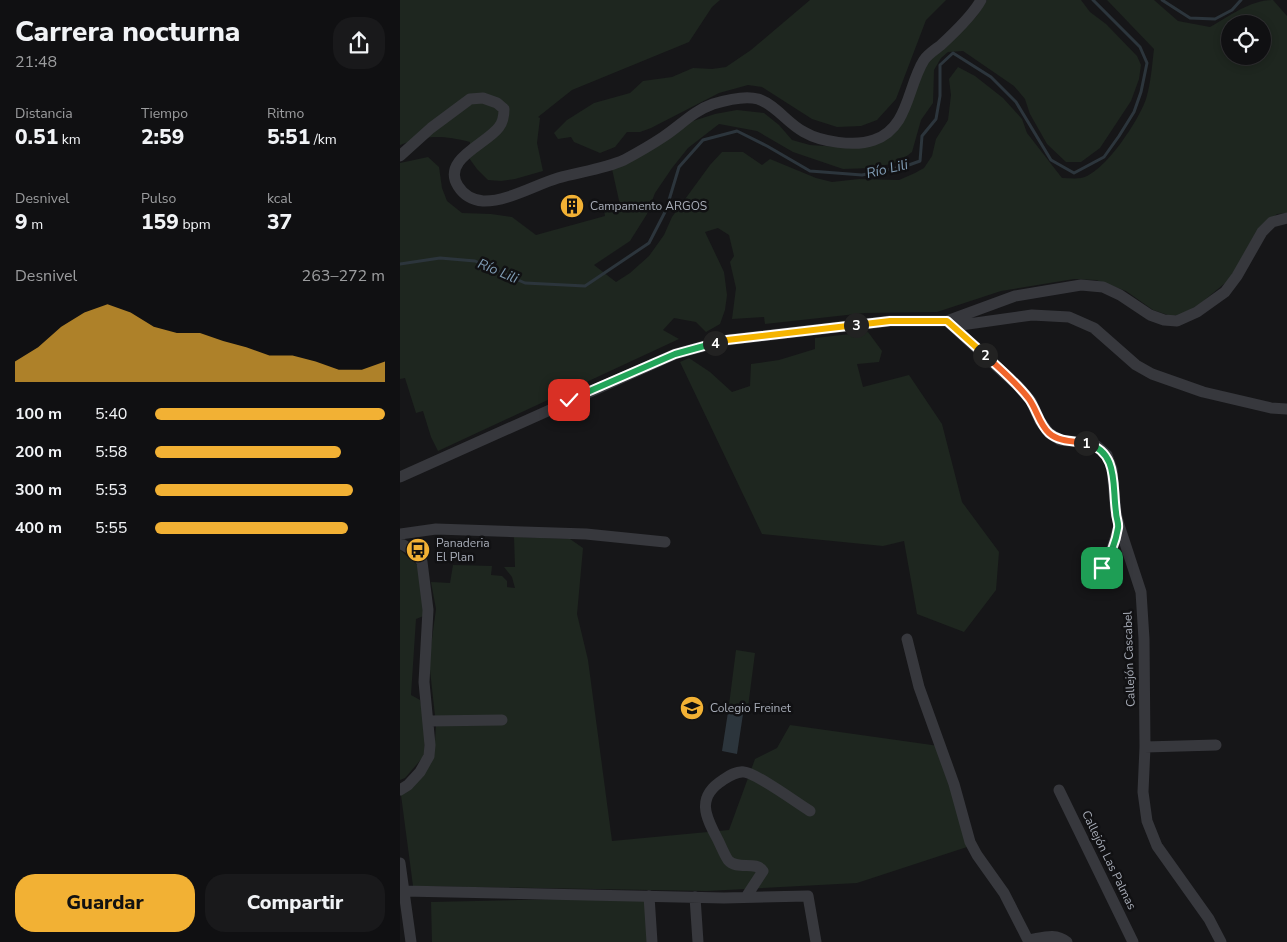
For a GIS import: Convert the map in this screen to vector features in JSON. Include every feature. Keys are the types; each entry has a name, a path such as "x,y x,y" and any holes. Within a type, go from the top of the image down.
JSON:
{"street":[{"path":"400,156 431,128 470,99 482,98 504,109 504,117 500,126 492,135 460,158 454,170 457,184 468,196 482,201 500,199 558,178 622,160 663,137 692,114 713,104 736,98 758,100 774,109 804,132 828,141 856,143 874,140 890,131 902,115 924,59 952,35 981,0"},
{"path":"950,324 1015,296 1081,285 1103,287 1120,295 1150,316 1177,321 1197,312 1225,292 1238,276 1262,232 1272,222 1287,218"},
{"path":"400,477 628,374 684,352 727,340 746,337 890,321 950,324 1032,315 1069,317 1094,328 1136,365 1152,374 1203,392 1271,408 1287,409"},
{"name":"Callejón Cascabel","path":"950,324 1019,387 1031,402 1040,421 1049,433 1060,440 1097,446 1107,456 1112,469 1119,526 1141,592 1144,639 1140,676 1145,747 1142,792 1147,821 1157,846 1209,919 1221,942"},
{"path":"1093,575 1108,560 1119,526"},
{"path":"400,534 446,529 586,534 664,542"},
{"path":"400,543 415,552 422,562 428,610 424,682 429,721 429,756 420,772 408,785 400,790"},
{"path":"907,640 919,687 954,784 970,842 1004,893 1029,941 1051,936 1061,937 1067,942"},
{"path":"429,721 502,720"},
{"path":"1145,747 1216,745"},
{"path":"746,897 763,871 758,867 735,865 728,860 704,809 707,796 714,786 733,774 744,772 760,779 810,811"},
{"name":"Callejón Las Palmas","path":"1059,790 1134,942"},
{"path":"400,863 411,942"},
{"path":"404,891 695,898 808,896 816,942"},
{"path":"649,896 652,942"},
{"path":"695,898 698,942"}],"shaded area":[{"path":"400,0 720,0 712,7 689,42 572,90 538,117 540,118 537,143 543,171 501,181 488,180 477,169 469,158 470,142 435,137 419,139 400,145"},
{"path":"810,0 946,0 926,20 896,99 877,120 861,126 837,127 812,119 762,87 748,85 719,93 651,128 640,132 627,132 615,147 600,153 574,142 571,137 558,139 554,133 567,120 594,103 630,93 643,81 672,77 693,68 712,69 726,67 751,50"},
{"path":"987,0 1081,0 1090,12 1106,24 1137,56 1141,65 1139,79 1131,101 1100,148 1081,162 1066,162 1047,144 1030,114 1025,99 1014,86 963,51 948,52 941,58 934,70 933,103 921,120 912,152 899,162 872,168 843,169 793,152 757,131 719,124 688,148 672,168 655,193 647,214 630,241 594,265 616,282 630,273 649,256 664,235 672,217 710,165 722,152 743,152 762,165 770,159 816,178 832,182 859,179 899,180 915,173 924,168 932,156 936,139 948,120 951,95 949,79 958,67 975,76 1003,98 1022,119 1027,133 1062,178 1081,178 1090,174 1110,157 1136,120 1146,99 1154,49 1107,0 1154,0 1178,21 1210,27 1221,20 1221,65 1271,65 1271,15 1230,15 1256,3 1273,0 1287,16 1287,213 1277,214 1256,232 1230,279 1201,303 1182,315 1171,316 1153,310 1126,291 1096,280 1074,279 1001,291 937,312 865,313 765,324 764,317 732,319 736,288 730,262 734,256 729,235 718,228 705,232 724,272 727,295 725,310 720,324 706,332 696,322 674,318 663,330 679,339 438,451 431,437 423,411 416,413 405,378 400,379 400,163 428,157 439,167 442,188 447,201 462,213 512,217 536,235 605,216 604,210 620,205 612,169 693,121 715,114 737,110 764,113 779,125 792,140 810,145 854,148 874,143 902,114 925,64 976,17"},
{"path":"868,332 882,351 879,362 857,364 863,387 909,375 942,424 962,502 999,552 996,590 964,632 917,614 904,541 883,546 762,534 680,362 689,358 710,372 732,392 750,386 751,364 779,360 815,349 815,338"},
{"path":"514,537 570,539 583,548 577,614 588,660 612,841 729,830 755,759 777,748 790,725 939,746 967,847 857,883 707,891 413,886 401,795 434,756 436,725 429,661 436,609 431,582 450,583 453,565 492,566 491,575 502,576 507,581 507,587 515,588 512,577 504,567 515,567"},
{"path":"400,550 421,568 426,615 416,619 411,695 420,700 426,726 424,756 405,778 400,780"},
{"path":"736,650 755,653 748,707 729,705"},
{"path":"728,712 743,714 737,754 722,751"},
{"path":"651,897 655,942 432,942 431,902"}],"waterway":[{"name":"Río Lili","path":"400,264 440,258 475,261 525,283 585,286 649,243 666,210 679,167 703,140 737,131 810,171 862,175 906,166 920,161 922,136 936,119 940,96 940,65 953,53 991,77 1016,102 1051,160 1074,173 1104,157 1119,136 1134,112 1141,92 1147,63 1140,47 1093,0"},
{"name":"Río Lili","path":"1162,0 1190,18 1215,19 1232,10 1241,0"}],"place":[{"name":"Campamento ARGOS","path":"572,206"},
{"name":"Panaderia El Plan","path":"418,550"},
{"name":"Colegio Freinet","path":"692,708"}],"route":[{"path":"569,400 675,354 727,340 890,321 947,321 1019,387 1031,402 1040,421 1049,433 1060,440 1097,446 1107,456 1112,469 1119,526 1108,560 1102,568"}]}
